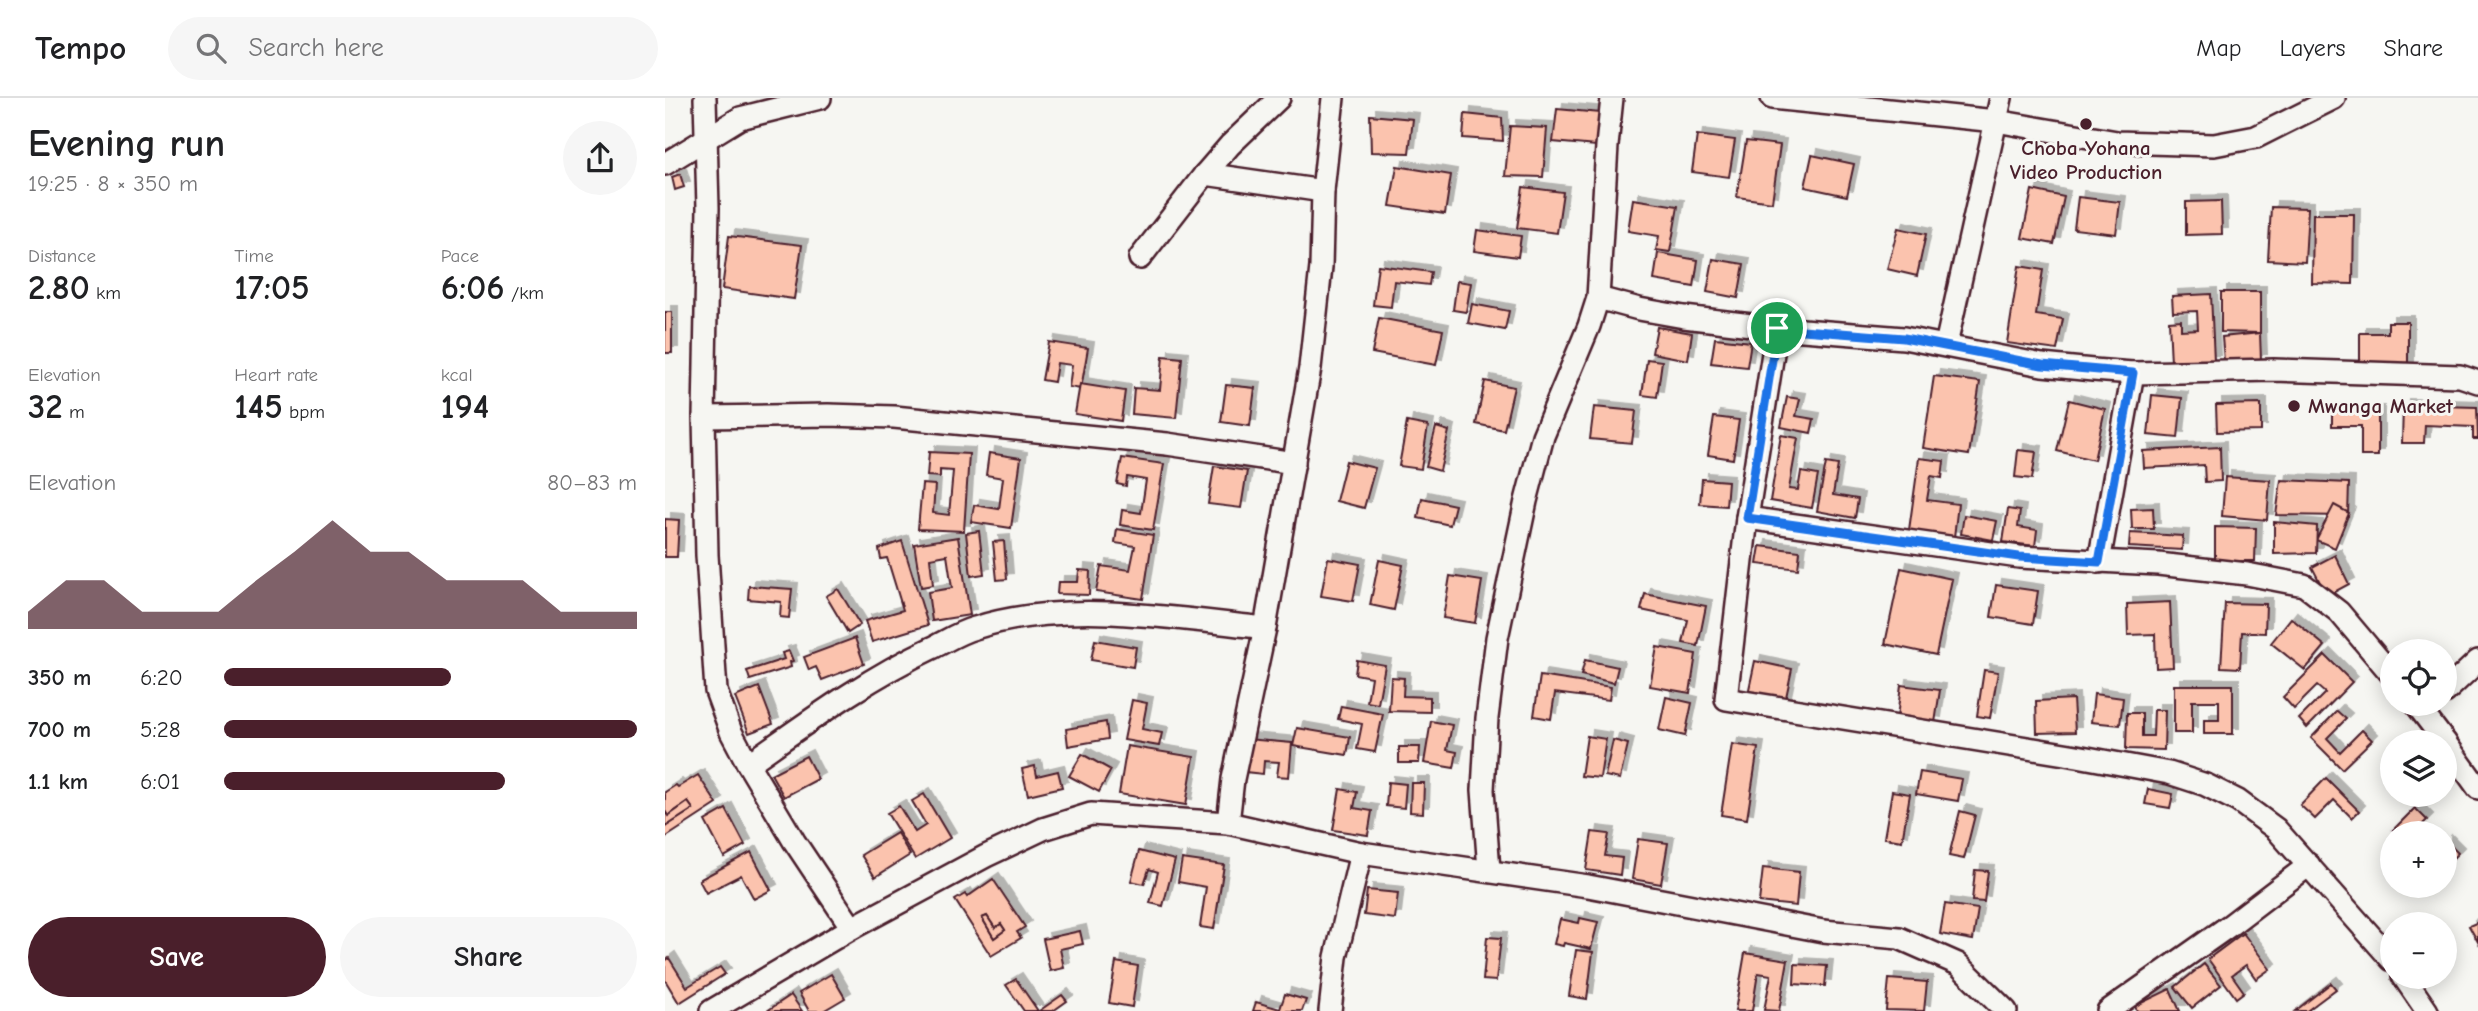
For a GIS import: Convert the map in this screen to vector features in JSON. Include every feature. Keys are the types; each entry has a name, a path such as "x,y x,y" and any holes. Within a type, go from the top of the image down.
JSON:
{"street":[{"path":"705,98 708,208 704,417 708,580 716,691 731,732 748,764 794,841 852,928"},
{"path":"665,164 740,118 820,98"},
{"path":"1140,258 1230,145 1279,98"},
{"path":"1228,822 1233,779 1265,628 1294,463 1316,318 1321,267 1323,191 1333,98"},
{"path":"1489,870 1483,790 1487,718 1497,638 1526,500 1543,436 1598,298 1612,98"},
{"path":"1772,98 1996,121 2117,142 2214,145 2256,137 2334,98"},
{"path":"1946,345 2001,98"},
{"path":"1205,174 1323,191"},
{"path":"1598,298 1684,317 1777,328 1869,334 1946,345 2042,365 2133,373 2274,370 2460,376 2478,382"},
{"path":"1777,328 1747,518 1726,699 2169,773 2206,785 2238,801 2276,830 2380,946"},
{"path":"2099,562 2133,373"},
{"path":"704,417 894,417 1167,444 1294,463"},
{"path":"1747,518 2019,557 2158,564 2248,573 2304,585 2339,612 2380,661"},
{"path":"748,764 851,692 900,663 976,627 1030,616 1093,613 1175,618 1265,628"},
{"path":"2457,681 2478,662"},
{"path":"2457,759 2478,788"},
{"path":"711,1011 852,928 986,856 1043,829 1091,814 1228,822 1361,853 1588,886 1823,931 1899,938 1958,964 2006,1011"},
{"path":"1330,1011 1336,957 1361,853"},
{"path":"2108,1011 2229,926 2309,864"},
{"path":"2412,989 2427,1011"}],"building":[{"path":"1557,109 1600,113 1596,146 1553,142"},
{"path":"1465,114 1502,118 1503,141 1463,138"},
{"path":"1370,115 1413,119 1409,153 1371,152"},
{"path":"1510,126 1547,128 1543,177 1505,176"},
{"path":"1697,135 1735,140 1729,177 1692,172"},
{"path":"1746,141 1780,145 1772,202 1737,197"},
{"path":"1812,155 1854,164 1847,196 1805,187"},
{"path":"1397,166 1451,175 1445,214 1390,206"},
{"path":"680,174 684,187 675,190 672,177"},
{"path":"1523,187 1563,192 1557,233 1517,228"},
{"path":"2032,190 2064,197 2054,244 2022,238"},
{"path":"2078,197 2120,202 2116,234 2074,229"},
{"path":"1633,199 1678,206 1670,252 1656,250 1659,236 1628,231"},
{"path":"2221,201 2222,234 2186,235 2186,202"},
{"path":"2271,207 2308,208 2305,262 2268,260"},
{"path":"2313,214 2354,214 2353,284 2312,283"},
{"path":"1898,228 1926,234 1917,276 1887,269"},
{"path":"1477,230 1521,236 1518,257 1474,251"},
{"path":"729,236 802,245 794,299 722,289"},
{"path":"1658,253 1698,260 1694,287 1654,280"},
{"path":"1713,259 1744,264 1738,298 1707,292"},
{"path":"1378,265 1431,272 1429,285 1394,281 1391,307 1373,305"},
{"path":"2019,266 2043,270 2036,315 2063,319 2057,350 2007,343"},
{"path":"1457,281 1471,283 1466,312 1453,310"},
{"path":"2221,292 2260,292 2260,333 2221,332"},
{"path":"2211,294 2214,361 2171,363 2169,321 2181,320 2181,330 2198,329 2197,311 2173,312 2172,296"},
{"path":"1472,304 1509,311 1505,330 1468,323"},
{"path":"665,312 672,312 672,353 665,353"},
{"path":"1379,318 1443,330 1436,365 1372,353"},
{"path":"2388,322 2408,322 2408,367 2360,366 2360,333 2388,333"},
{"path":"1657,327 1692,333 1688,360 1652,353"},
{"path":"2260,333 2261,360 2224,361 2222,337"},
{"path":"1715,338 1751,342 1747,367 1711,363"},
{"path":"1049,342 1088,348 1081,389 1069,387 1072,365 1057,363 1054,382 1042,380"},
{"path":"1163,356 1182,358 1176,418 1132,414 1134,388 1160,390"},
{"path":"1647,359 1662,361 1657,397 1642,395"},
{"path":"1934,376 1980,382 1969,455 1923,448"},
{"path":"1485,381 1514,387 1504,430 1476,424"},
{"path":"1080,384 1125,391 1121,421 1075,414"},
{"path":"1226,385 1255,388 1250,426 1221,422"},
{"path":"2152,395 2182,398 2178,438 2148,435"},
{"path":"1787,397 1800,399 1796,416 1814,419 1811,433 1781,427"},
{"path":"2069,400 2105,409 2094,460 2057,451"},
{"path":"2261,404 2261,431 2217,432 2216,405"},
{"path":"2403,405 2477,407 2478,439 2473,439 2473,427 2425,425 2424,443 2402,443"},
{"path":"1594,407 1636,411 1632,443 1590,439"},
{"path":"2332,412 2378,412 2378,456 2361,456 2361,426 2332,426"},
{"path":"1714,417 1739,420 1733,459 1708,455"},
{"path":"1407,422 1428,426 1421,469 1399,466"},
{"path":"1436,427 1449,431 1440,471 1426,467"},
{"path":"1781,435 1798,438 1789,489 1798,490 1801,472 1818,475 1812,508 1770,501"},
{"path":"2220,447 2221,481 2205,482 2204,465 2144,468 2143,451"},
{"path":"2018,450 2036,452 2032,479 2015,477"},
{"path":"929,452 969,454 964,531 918,529 922,484 935,485 933,513 949,515 953,471 940,470 940,477 927,476"},
{"path":"989,453 1021,458 1011,528 971,522 974,505 999,509 1003,478 986,475"},
{"path":"1122,458 1164,464 1153,530 1120,525 1122,510 1141,513 1146,480 1127,477 1126,486 1117,484"},
{"path":"1919,458 1944,461 1942,478 1931,476 1927,500 1958,504 1954,537 1909,530"},
{"path":"1346,461 1375,468 1364,508 1336,501"},
{"path":"1826,463 1838,465 1833,495 1858,499 1855,518 1817,511"},
{"path":"1214,466 1247,471 1241,508 1208,504"},
{"path":"2225,477 2270,480 2267,520 2222,516"},
{"path":"1702,479 1728,481 1726,506 1700,504"},
{"path":"2281,480 2349,483 2348,516 2276,515"},
{"path":"1422,498 1455,505 1450,525 1418,518"},
{"path":"2334,505 2349,513 2335,548 2316,540"},
{"path":"2153,508 2154,529 2132,529 2131,509"},
{"path":"2008,509 2020,511 2018,527 2037,530 2035,546 2003,542"},
{"path":"1964,515 1997,521 1993,540 1961,534"},
{"path":"665,519 679,520 677,557 665,557"},
{"path":"2274,522 2317,526 2316,553 2274,554"},
{"path":"2215,527 2256,528 2255,561 2215,561"},
{"path":"1117,529 1153,535 1143,599 1096,592 1101,566 1130,570 1135,546 1115,543"},
{"path":"979,531 984,574 971,576 966,533"},
{"path":"2130,533 2183,536 2182,550 2129,547"},
{"path":"958,537 970,615 932,621 928,592 952,588 947,555 930,558 933,585 921,587 914,544"},
{"path":"902,541 928,625 872,642 865,621 903,610 887,558 881,559 879,549"},
{"path":"1004,541 1007,579 997,580 993,542"},
{"path":"1760,546 1800,551 1798,569 1757,564"},
{"path":"2335,555 2349,584 2327,596 2312,567"},
{"path":"1328,558 1360,564 1353,601 1321,596"},
{"path":"1379,560 1403,565 1394,610 1370,605"},
{"path":"1901,568 1952,579 1936,655 1885,644"},
{"path":"1079,570 1090,571 1089,595 1057,594 1058,582 1078,582"},
{"path":"1450,576 1482,581 1475,623 1443,618"},
{"path":"1996,585 2038,591 2033,624 1991,617"},
{"path":"749,586 792,589 789,618 780,617 781,602 748,599"},
{"path":"838,589 860,625 848,633 826,596"},
{"path":"1645,594 1706,606 1698,646 1683,643 1688,620 1641,610"},
{"path":"2170,602 2173,667 2156,668 2155,634 2128,635 2127,604"},
{"path":"2225,603 2266,604 2265,633 2242,632 2240,668 2221,667"},
{"path":"2291,618 2325,646 2305,670 2271,643"},
{"path":"855,638 864,664 822,680 816,667 809,670 804,657"},
{"path":"1095,640 1136,647 1133,667 1091,660"},
{"path":"1657,647 1696,654 1690,693 1650,686"},
{"path":"789,651 793,661 790,662 791,667 750,680 747,671 784,659 782,653"},
{"path":"2325,655 2352,682 2307,728 2299,719 2325,693 2317,686 2294,709 2283,697"},
{"path":"1357,660 1385,665 1378,704 1367,702 1371,677 1355,674"},
{"path":"1585,660 1618,667 1614,683 1581,675"},
{"path":"1755,661 1792,669 1785,702 1748,694"},
{"path":"1984,670 1998,672 1990,718 1977,716"},
{"path":"1540,676 1611,687 1609,700 1555,693 1551,719 1534,716"},
{"path":"1391,677 1404,678 1403,696 1430,697 1430,712 1389,711"},
{"path":"1901,685 1940,690 1935,723 1897,718"},
{"path":"2174,685 2233,685 2233,734 2204,734 2204,720 2219,720 2219,701 2192,701 2192,733 2174,733"},
{"path":"759,687 773,724 749,733 735,697"},
{"path":"2094,694 2123,698 2120,725 2091,722"},
{"path":"1666,697 1692,703 1685,736 1659,730"},
{"path":"2073,699 2075,732 2037,733 2036,701"},
{"path":"1132,700 1147,703 1142,729 1162,733 1159,746 1124,740"},
{"path":"1341,706 1383,714 1375,752 1357,749 1362,724 1338,719"},
{"path":"2154,710 2165,710 2164,750 2126,749 2127,713 2142,713 2142,736 2153,736"},
{"path":"2337,711 2346,719 2327,738 2340,752 2362,730 2372,740 2342,769 2311,738"},
{"path":"1431,721 1452,725 1447,750 1457,752 1454,768 1424,763"},
{"path":"1106,722 1108,739 1068,746 1066,729"},
{"path":"1297,728 1350,737 1347,755 1293,746"},
{"path":"1587,736 1606,739 1600,778 1581,776"},
{"path":"1247,739 1292,743 1289,777 1277,776 1279,762 1264,761 1263,774 1245,772"},
{"path":"1613,740 1628,744 1620,779 1605,776"},
{"path":"1732,744 1758,748 1747,819 1721,815"},
{"path":"1127,746 1194,757 1186,805 1119,794"},
{"path":"1399,747 1420,747 1419,763 1399,763"},
{"path":"1082,754 1111,770 1099,792 1069,776"},
{"path":"806,756 818,779 784,797 771,774"},
{"path":"1035,766 1037,776 1058,771 1062,787 1028,795 1022,769"},
{"path":"1920,772 1962,779 1958,801 1916,794"},
{"path":"698,775 717,804 665,838 665,827 693,809 688,802 668,816 665,811 665,792"},
{"path":"2326,778 2359,811 2352,818 2334,800 2315,819 2300,805"},
{"path":"1388,782 1406,784 1404,808 1386,806"},
{"path":"1411,783 1424,783 1423,813 1410,812"},
{"path":"1340,789 1357,792 1354,808 1372,811 1368,835 1333,830"},
{"path":"2148,789 2173,794 2170,808 2145,804"},
{"path":"1892,791 1910,794 1902,841 1884,838"},
{"path":"924,794 950,838 915,859 887,813 899,806 915,832 926,825 912,801"},
{"path":"688,802 693,809 665,827 665,811 668,816"},
{"path":"2415,808 2427,820 2426,821 2402,821"},
{"path":"726,809 745,845 724,857 705,821"},
{"path":"1960,811 1975,815 1964,859 1949,856"},
{"path":"1592,832 1609,834 1605,856 1622,858 1620,875 1586,870"},
{"path":"897,833 910,855 875,877 861,855"},
{"path":"1638,839 1668,843 1661,884 1632,879"},
{"path":"1139,851 1175,860 1163,906 1150,903 1158,872 1149,869 1144,884 1131,881"},
{"path":"751,852 771,890 754,899 741,875 706,893 699,880"},
{"path":"1182,859 1224,865 1214,929 1200,927 1206,887 1178,882"},
{"path":"1763,868 1799,872 1796,906 1759,902"},
{"path":"1975,870 1988,871 1984,902 1972,901"},
{"path":"993,879 1025,927 1017,932 1021,938 991,956 955,900 965,894 967,897","holes":["987,916 995,928 1001,924 1005,930 994,938 982,918"]},
{"path":"1367,890 1398,893 1395,919 1364,915"},
{"path":"1945,904 1978,909 1973,940 1940,934"},
{"path":"987,916 995,928 1001,924 1005,930 994,938 982,918"},
{"path":"1580,918 1598,922 1591,949 1564,943 1563,946 1554,944 1560,919 1579,923"},
{"path":"2478,922 2478,942 2469,926"},
{"path":"1080,931 1083,944 1060,949 1064,968 1050,971 1043,939"},
{"path":"2243,933 2270,969 2256,979 2246,965 2232,975 2244,992 2236,998 2208,959"},
{"path":"1487,937 1501,938 1496,981 1483,980"},
{"path":"1576,950 1593,952 1587,999 1569,996"},
{"path":"1745,953 1788,960 1779,1011 1764,1010 1771,975 1758,973 1752,1011 1735,1011"},
{"path":"669,958 687,987 720,967 725,974 679,1003 665,980 665,961"},
{"path":"1116,962 1138,966 1132,1007 1109,1003"},
{"path":"1795,964 1827,966 1825,986 1794,984"},
{"path":"2204,964 2221,985 2192,1008 2175,987"},
{"path":"831,974 845,998 823,1011 809,1011 799,993"},
{"path":"1016,979 1038,1011 1024,1011 1006,985"},
{"path":"1889,979 1927,982 1924,1011 1886,1010"},
{"path":"2331,983 2336,989 2308,1010 2310,1011 2295,1011"},
{"path":"2170,989 2180,1011 2137,1011 2135,1006"},
{"path":"1285,994 1306,1000 1302,1011 1253,1011 1256,1002 1280,1009"},
{"path":"791,995 802,1011 767,1011"},
{"path":"1062,995 1067,1001 1053,1011 1039,1011"}],"place":[{"name":"Choba Yohana Video Production","path":"2086,124"},
{"name":"Mwanga Market","path":"2294,406"}],"route":[{"path":"1777,328 1904,338 2042,365 2133,373 2099,562 2019,557 1747,518 1777,328"}]}
